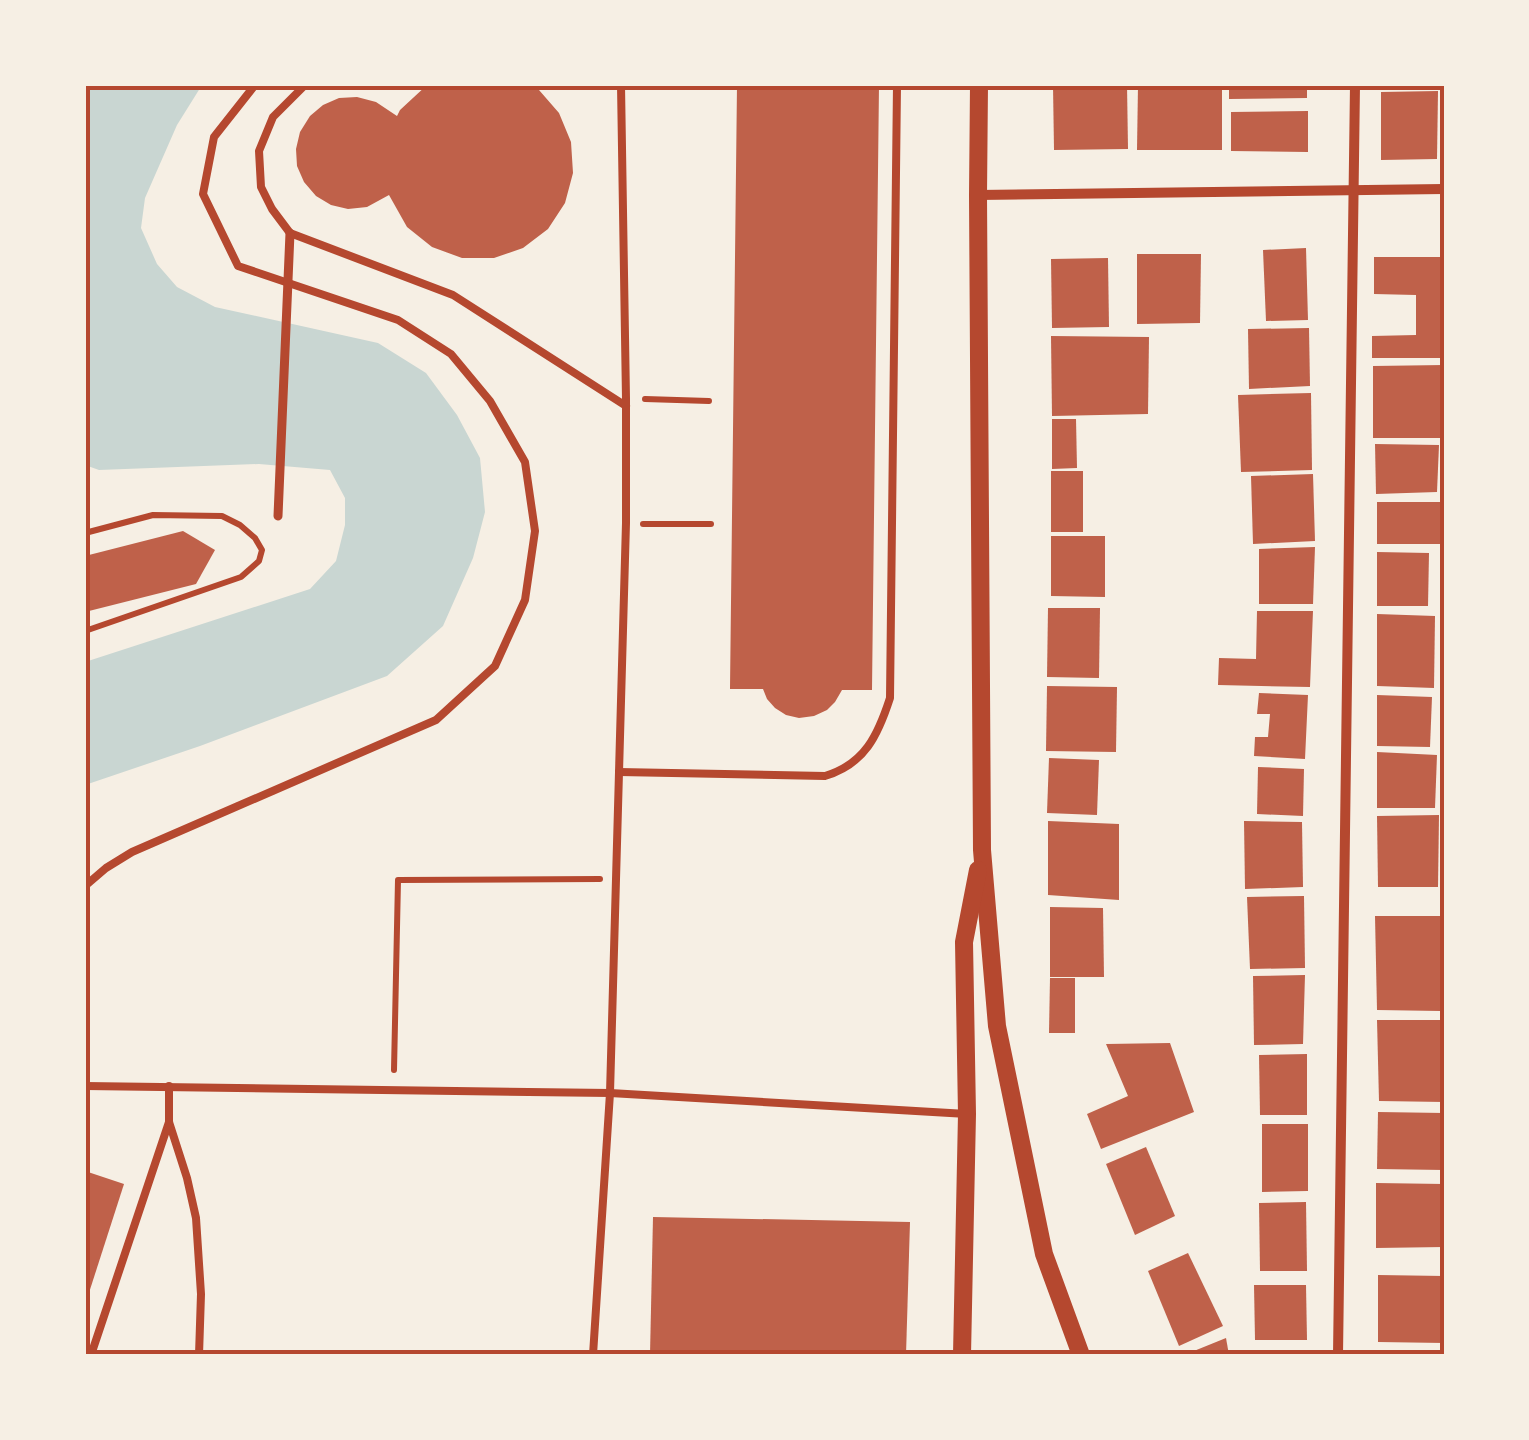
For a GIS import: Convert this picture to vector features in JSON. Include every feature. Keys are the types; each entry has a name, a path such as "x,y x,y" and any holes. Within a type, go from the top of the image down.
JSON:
{"street":[{"path":"979,85 982,850 997,1026 1044,1254 1081,1355"},
{"path":"1338,1355 1354,85"},
{"path":"978,195 1444,189"},
{"path":"278,516 290,233"},
{"path":"962,1355 968,1114 964,942 982,850"}],"lane":[{"path":"85,886 132,852 436,720 495,666 525,600 535,531 525,462 490,400 451,354 398,320 238,266 204,194 214,137 255,85"},
{"path":"305,85 273,117 259,151 261,187 290,233 454,295 626,403"},
{"path":"593,1355 610,1093 626,524 620,85"},
{"path":"619,772 825,776 842,771 875,740 890,698 897,85"},
{"path":"85,1086 610,1093 968,1114"},
{"path":"168,1086 169,1122 196,1218 199,1355"},
{"path":"91,1355 169,1122"}],"path":[{"path":"626,403 709,401"},
{"path":"85,533 154,514 222,516 240,524 262,550 260,561 242,578 85,631"},
{"path":"626,524 711,524"},
{"path":"394,1090 398,880 616,879"}],"shaded area":[{"path":"85,85 202,85 177,125 145,198 141,228 157,264 177,287 215,307 378,343 426,373 457,415 480,458 485,512 473,558 443,626 387,676 85,785 85,662 310,589 336,561 345,525 345,498 330,470 259,464 99,470 85,465"}],"building":[{"path":"427,85 530,85 559,113 571,142 573,173 565,203 548,229 523,248 494,258 462,258 432,247 407,227 389,195 367,207 348,209 316,196 304,182 297,166 300,132 323,105 339,98 357,97 376,102 397,116"},
{"path":"737,85 879,85 872,690 842,690 827,710 799,718 775,708 763,689 730,689"},
{"path":"1053,85 1127,85 1128,149 1054,150"},
{"path":"1138,85 1222,85 1222,150 1137,150"},
{"path":"1229,85 1307,85 1307,98 1229,99"},
{"path":"1438,91 1437,159 1381,160 1381,92"},
{"path":"1308,111 1308,152 1231,151 1231,112"},
{"path":"1306,248 1308,320 1266,321 1263,250"},
{"path":"1137,254 1201,254 1200,323 1137,324"},
{"path":"1374,257 1444,257 1444,358 1372,358 1372,336 1416,335 1416,295 1374,294"},
{"path":"1108,258 1109,327 1052,328 1051,259"},
{"path":"1309,328 1310,386 1249,389 1248,329"},
{"path":"1051,336 1149,337 1148,414 1052,416"},
{"path":"1444,365 1444,438 1373,438 1373,366"},
{"path":"1311,393 1312,470 1241,472 1238,395"},
{"path":"1052,419 1076,419 1077,468 1052,469"},
{"path":"1375,444 1439,445 1437,492 1376,494"},
{"path":"1051,471 1083,471 1083,532 1051,532"},
{"path":"1313,474 1315,541 1253,544 1251,476"},
{"path":"1377,502 1444,502 1444,544 1377,544"},
{"path":"183,531 215,550 196,584 85,612 85,556"},
{"path":"1051,536 1105,536 1105,597 1051,596"},
{"path":"1315,547 1313,604 1259,604 1259,549"},
{"path":"1377,552 1429,553 1428,606 1377,606"},
{"path":"1048,608 1100,608 1099,678 1047,677"},
{"path":"1257,611 1313,611 1310,687 1218,685 1219,658 1256,659"},
{"path":"1377,614 1435,616 1434,688 1377,686"},
{"path":"1047,686 1117,687 1116,752 1046,751"},
{"path":"1259,693 1308,695 1305,759 1254,756 1255,737 1268,737 1270,714 1257,714"},
{"path":"1377,695 1432,697 1430,747 1377,746"},
{"path":"1377,752 1437,755 1435,808 1377,808"},
{"path":"1049,758 1099,760 1097,815 1047,813"},
{"path":"1258,767 1304,769 1303,816 1257,814"},
{"path":"1439,815 1438,887 1378,887 1377,816"},
{"path":"1048,821 1119,824 1119,900 1048,895"},
{"path":"1244,821 1302,822 1303,887 1245,889"},
{"path":"1304,896 1305,968 1250,969 1247,897"},
{"path":"1050,907 1103,908 1104,977 1050,977"},
{"path":"1375,916 1441,916 1440,1011 1377,1010"},
{"path":"1305,975 1303,1044 1254,1045 1253,976"},
{"path":"1050,978 1075,978 1075,1033 1049,1033"},
{"path":"1377,1020 1444,1020 1444,1102 1379,1101"},
{"path":"1170,1043 1194,1112 1101,1149 1087,1114 1128,1096 1106,1044"},
{"path":"1307,1054 1307,1115 1260,1115 1259,1055"},
{"path":"1378,1112 1444,1113 1444,1170 1377,1169"},
{"path":"1262,1124 1308,1124 1308,1191 1262,1192"},
{"path":"1146,1147 1175,1216 1135,1235 1106,1164"},
{"path":"85,1171 124,1184 86,1302 85,1302"},
{"path":"1376,1183 1444,1184 1444,1247 1376,1248"},
{"path":"1306,1202 1307,1271 1260,1271 1259,1203"},
{"path":"653,1217 910,1222 906,1355 650,1355"},
{"path":"1188,1253 1223,1326 1179,1346 1148,1271"},
{"path":"1378,1275 1444,1276 1444,1343 1378,1342"},
{"path":"1254,1285 1306,1285 1307,1340 1255,1340"},
{"path":"1226,1338 1229,1355 1184,1355"}]}
